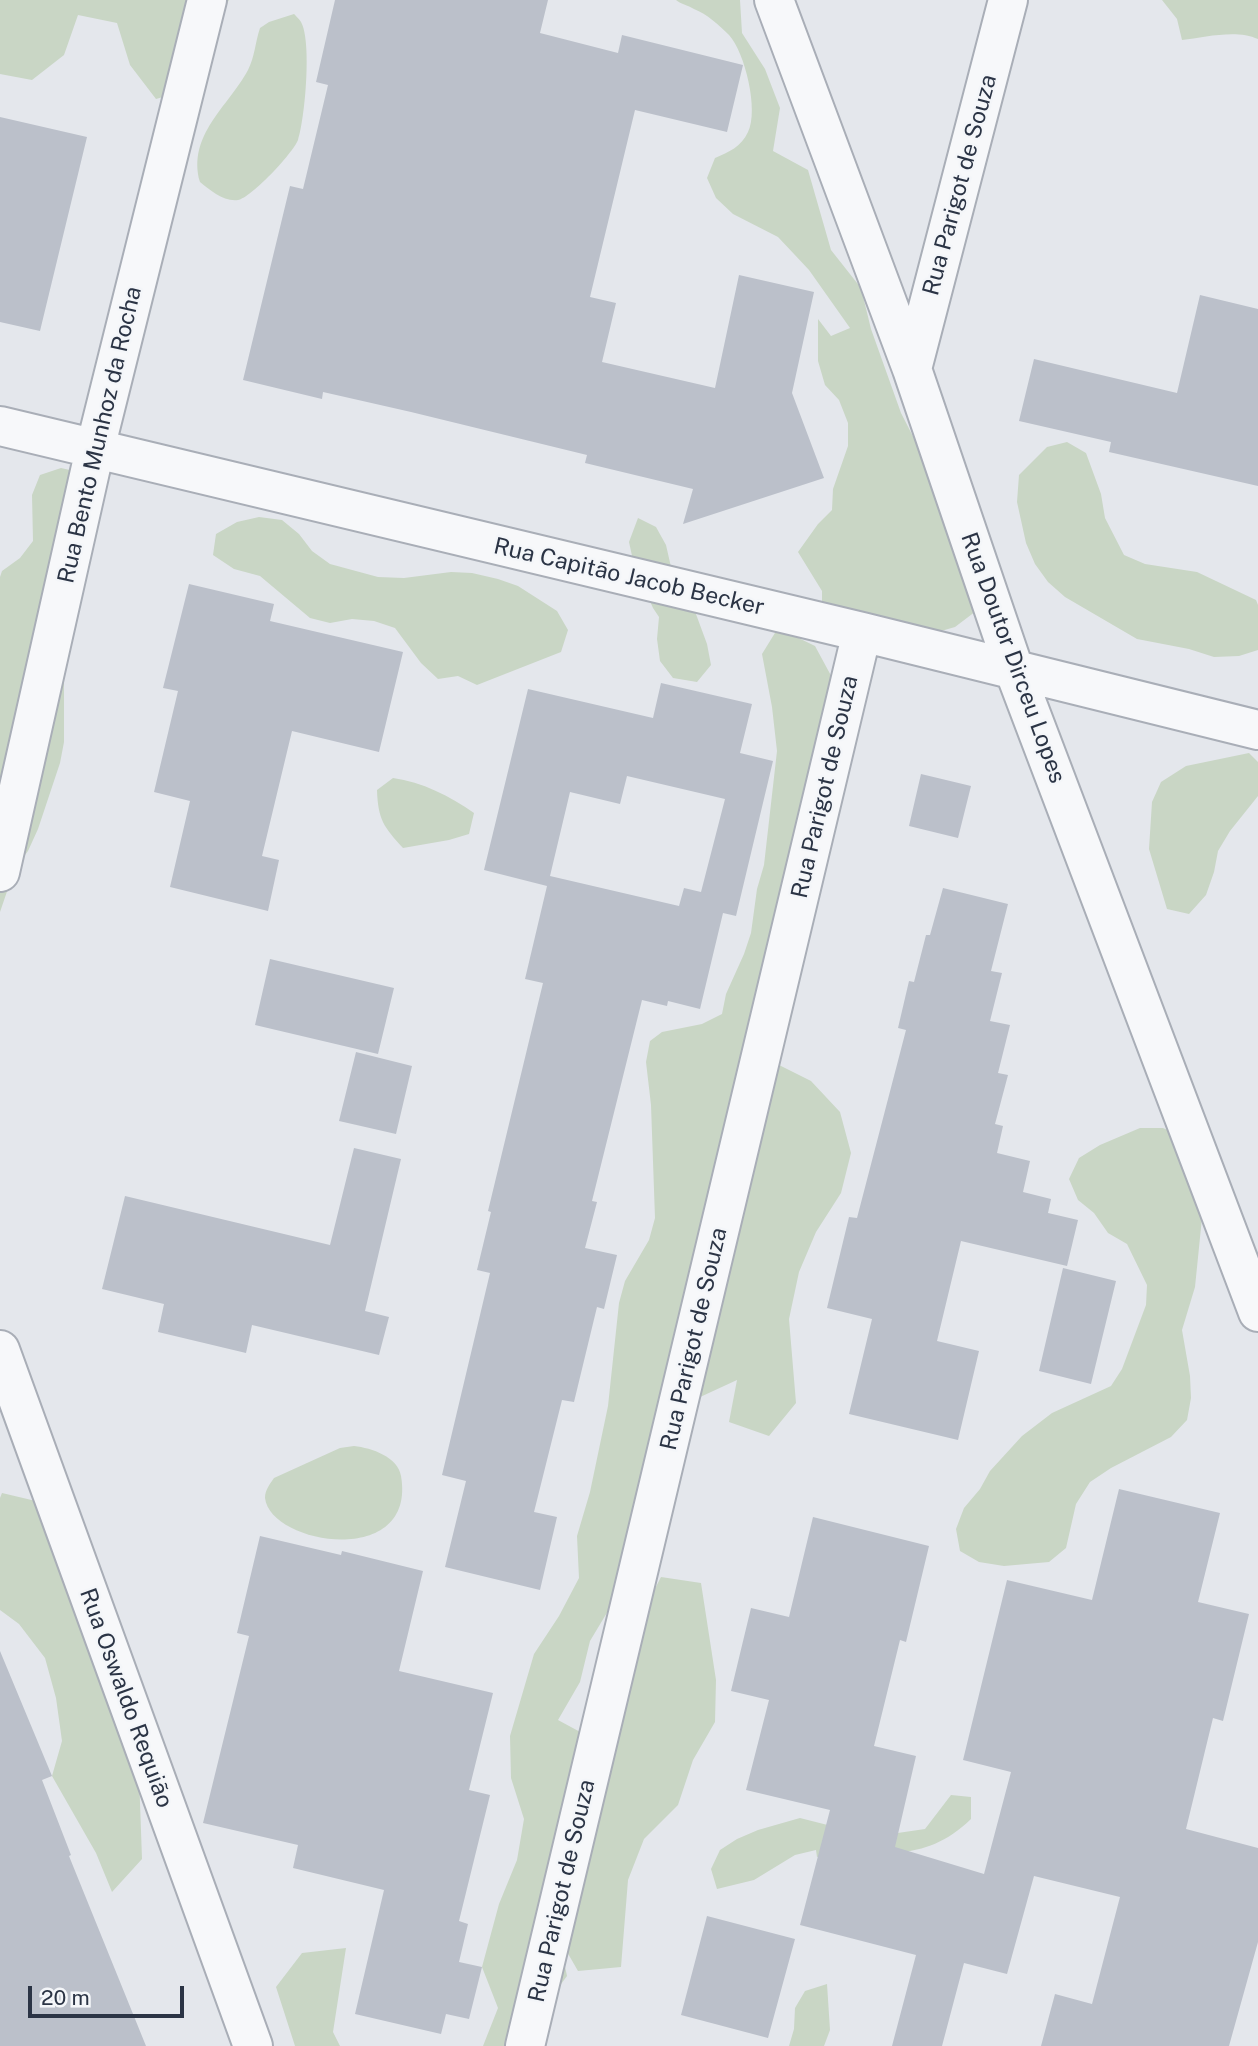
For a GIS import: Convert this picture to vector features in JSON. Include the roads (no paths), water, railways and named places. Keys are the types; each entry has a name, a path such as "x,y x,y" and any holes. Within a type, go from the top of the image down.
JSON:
{"street":[{"name":"Rua Bento Munhoz da Rocha","path":"0,872 95,449 207,0"},
{"name":"Rua Doutor Dirceu Lopes","path":"774,0 912,369 1015,672 1258,1312"},
{"name":"Rua Parigot de Souza","path":"912,369 1008,0"},
{"name":"Rua Capitão Jacob Becker","path":"0,426 862,632 1258,730"},
{"name":"Rua Parigot de Souza","path":"525,2046 862,632"},
{"name":"Rua Oswaldo Requião","path":"0,1350 253,2046"}]}
